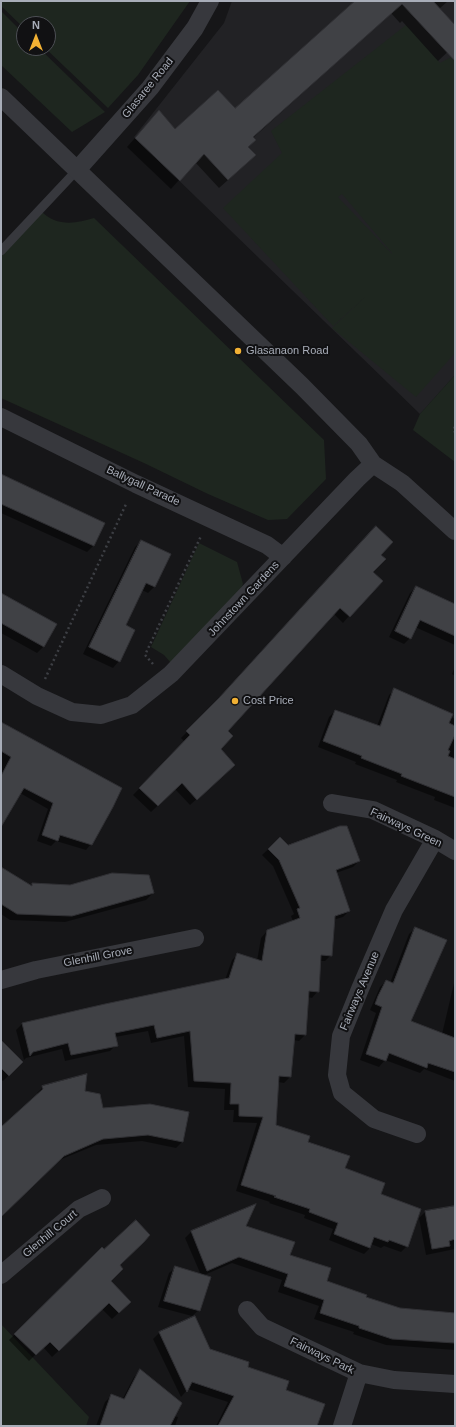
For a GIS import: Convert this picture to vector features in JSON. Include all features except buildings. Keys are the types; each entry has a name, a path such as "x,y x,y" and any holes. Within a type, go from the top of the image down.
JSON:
{"street":[{"name":"Glasaree Road","path":"77,170 150,88 195,28 210,1"},
{"path":"1,97 302,386 359,444 373,464 402,483 455,531"},
{"name":"Ballygall Parade","path":"1,417 136,484 210,517 267,545 283,557"},
{"name":"Johnstown Gardens","path":"37,696 72,712 101,715 132,705 171,674 373,464"},
{"path":"1,674 37,696"},
{"name":"Fairways Green","path":"332,803 373,810 435,839 455,851"},
{"name":"Fairways Avenue","path":"418,1134 374,1119 342,1093 337,1075 341,1036 360,989 394,910 435,839"},
{"name":"Glenhill Grove","path":"1,980 36,970 195,938"},
{"name":"Glenhill Court","path":"1,1275 79,1209 102,1198"},
{"name":"Fairways Park","path":"246,1310 262,1327 359,1373 394,1380 455,1384"},
{"path":"342,1426 359,1373"}],"lane":[{"path":"1,251 77,170"}],"path":[{"path":"455,428 453,430 455,432"},
{"path":"37,696 136,484"},
{"path":"166,678 145,655 210,517"}],"shaded area":[{"path":"1,1 190,1 138,75 108,108 53,56 56,56 56,16 16,16 16,20 1,6"},
{"path":"232,1 455,1 455,375 420,414 134,137 224,23"},
{"path":"1,11 16,26 16,56 47,56 105,112 72,132 1,65"},
{"path":"406,25 440,63 455,55 455,353 416,397 332,328 366,296 333,326 223,208 282,153 271,131","holes":["342,194 392,254 338,197"]},
{"path":"40,210 59,222 73,223 94,218 324,440 326,479 287,519 268,520 208,494 1,398 1,255"},
{"path":"455,375 455,462 413,430 420,414"},
{"path":"199,543 237,562 243,584 232,610 171,663 164,655 151,647"},
{"path":"1,1324 89,1417 86,1426 1,1426"}],"place":[{"name":"Glasanaon Road","path":"238,351"},
{"name":"Cost Price","path":"235,701"}]}
